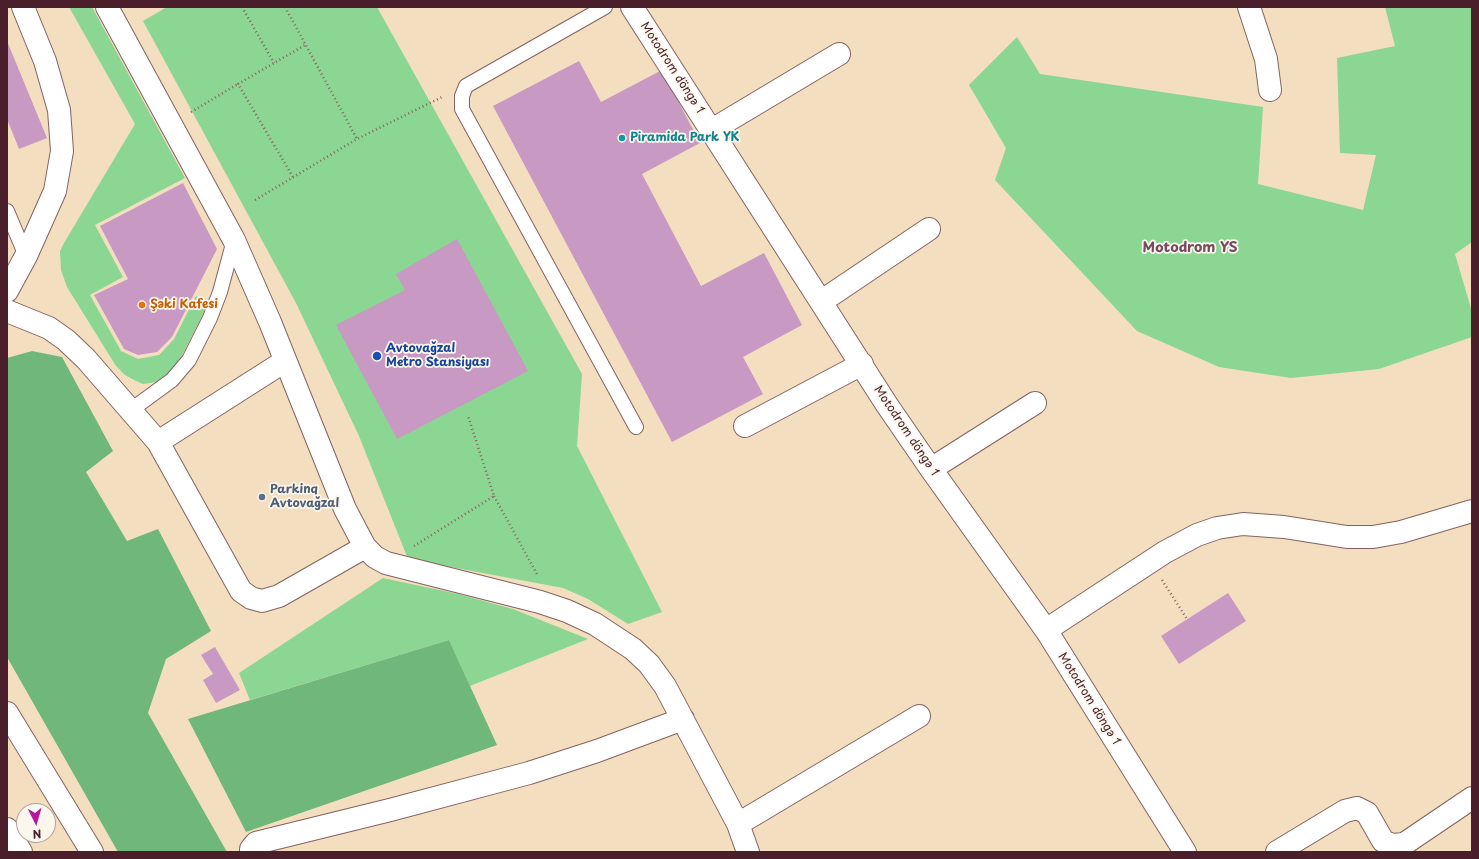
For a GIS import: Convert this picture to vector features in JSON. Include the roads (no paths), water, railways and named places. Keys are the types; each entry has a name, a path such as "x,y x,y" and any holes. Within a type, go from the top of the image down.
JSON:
{"main road":[{"path":"7,291 26,256 55,191 62,151 59,110 45,61 23,7"},
{"path":"107,7 234,240 345,509 365,546 375,557 386,563 540,602 567,611 595,624 634,649 649,664 665,686 738,824 748,852"},
{"name":"Motodrom döngə 1","path":"632,7 822,301 887,405 1046,630 1185,852"},
{"path":"1249,7 1266,60 1270,90"},
{"path":"712,130 839,54"},
{"path":"822,301 929,229"},
{"path":"7,311 49,328 66,340 86,358 131,410 158,442 241,591 251,598 262,601 279,596 365,546"},
{"path":"158,442 285,361"},
{"path":"745,426 862,364"},
{"path":"931,469 1035,403"},
{"path":"1046,630 1164,552 1197,535 1216,528 1243,524 1284,527 1347,537 1373,537 1401,532 1472,511"},
{"path":"7,713 92,852"},
{"path":"738,824 919,716"},
{"path":"251,852 251,849 256,843 390,810 529,773 597,751 683,719"},
{"path":"1277,852 1345,811 1357,808 1367,813 1383,840 1392,845 1404,844 1472,798"},
{"path":"7,829 21,852"}],"lane":[{"path":"605,7 466,86 462,96 462,110 636,427"},
{"path":"7,211 26,256"},
{"path":"131,410 172,380 189,360 210,318 220,292 234,240"}],"place":[{"name":"Piramida Park YK","path":"622,138"},
{"name":"Şəki Kafesi","path":"142,305"},
{"name":"Avtovağzal Metro Stansiyası","path":"377,356"},
{"name":"Parkinq Avtovağzal","path":"262,497"}],"district":[{"name":"Motodrom YS","path":"1190,248"}]}
